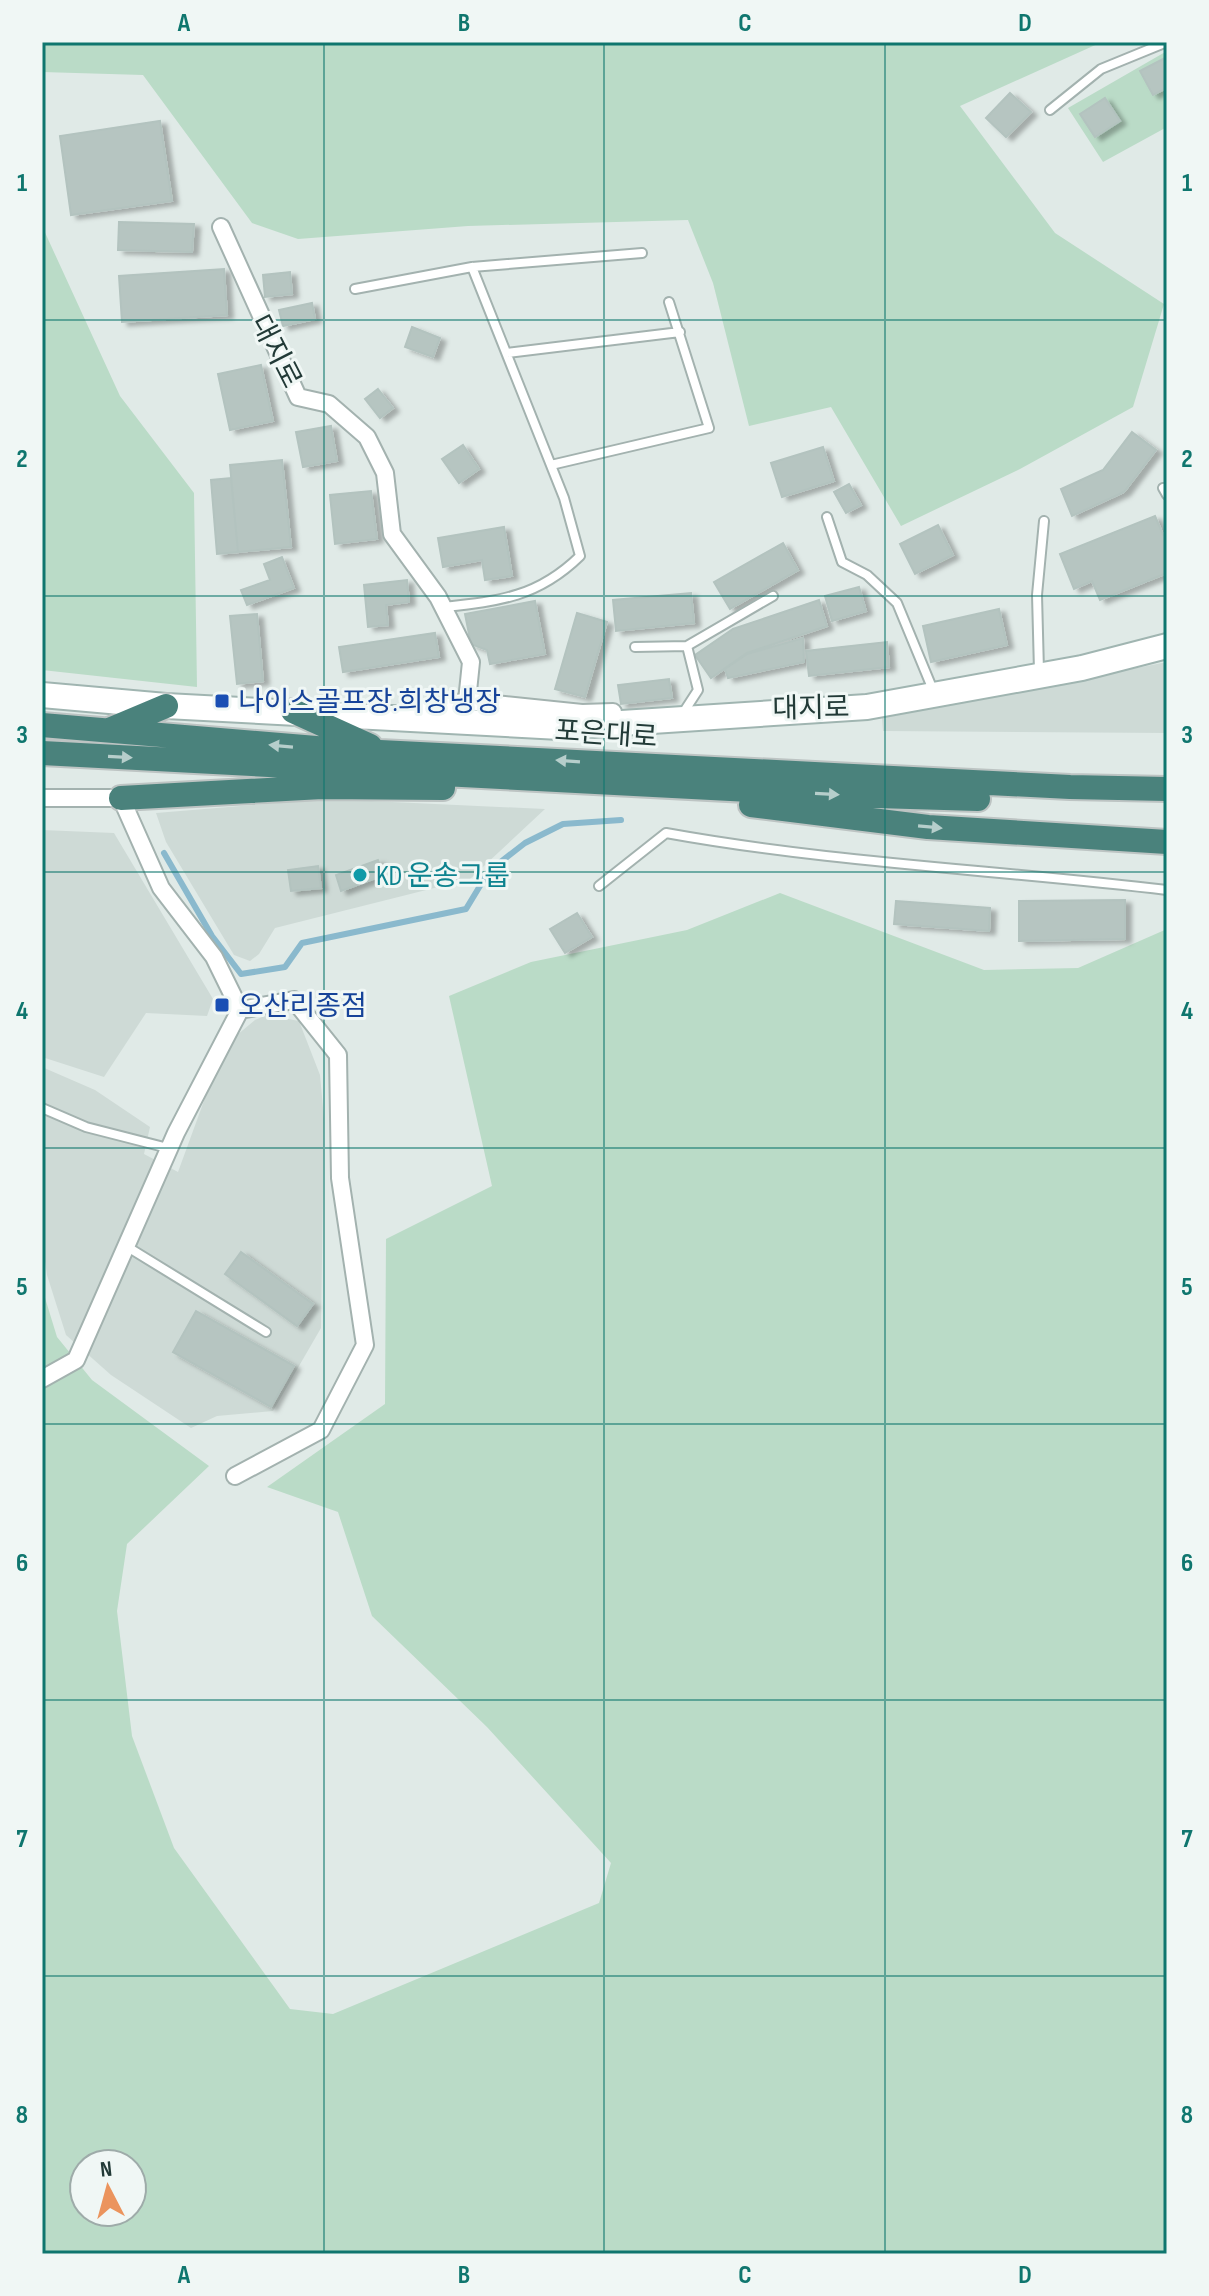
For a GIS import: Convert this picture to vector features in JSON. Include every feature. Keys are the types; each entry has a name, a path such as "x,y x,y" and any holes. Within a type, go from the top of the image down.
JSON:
{"highway":[{"path":"106,732 166,706"},
{"path":"293,711 380,750"},
{"name":"포은대로","path":"42,725 340,750 1167,789"},
{"name":"포은대로","path":"42,753 843,795 1167,803"},
{"path":"558,790 593,780"},
{"path":"121,798 322,787 558,790 769,807 928,827 1167,842"},
{"path":"716,788 769,807"}],"main road":[{"name":"대지로","path":"42,695 166,706 560,727 867,707 1039,676 1167,646"}],"street":[{"name":"대지로","path":"221,227 298,397 329,404 367,437 385,473 392,534 444,607 471,662 467,701"},
{"name":"대지로","path":"397,716 467,701 582,713 867,707"},
{"path":"42,798 121,798 161,888 214,957 240,1010"},
{"path":"235,1476 321,1430 365,1345 340,1178 338,1055 294,1000 240,1010"},
{"path":"42,1379 76,1360 169,1148 240,1010"}],"lane":[{"path":"1050,110 1101,69 1167,42"},
{"path":"355,289 472,267 642,253"},
{"path":"444,607 507,600 557,578 580,556 551,465 472,267"},
{"path":"551,465 709,428 669,302"},
{"path":"507,353 680,332"},
{"path":"827,517 842,562 867,575 897,603 936,694"},
{"path":"1039,676 1037,595 1044,521"},
{"path":"635,647 687,646 773,596"},
{"path":"685,710 698,690 687,646"},
{"path":"599,886 666,833 833,858 1167,890"},
{"path":"42,1108 86,1127 169,1148"},
{"path":"125,1246 266,1332"}],"shaded area":[{"path":"1167,662 1167,733 883,731 882,718"},
{"path":"328,799 545,809 470,879 275,928 259,954 250,961 234,955 166,842 156,813"},
{"path":"42,830 114,833 213,999 207,1016 146,1013 104,1077 42,1057"},
{"path":"267,1015 299,1021 320,1075 324,1119 321,1328 273,1411 217,1416 191,1428 111,1375 66,1335 47,1275 42,1240 42,1067 95,1090 150,1127 144,1154 178,1172 220,1057 237,1035 255,1020"}],"green space":[{"path":"42,42 1102,42 960,106 1055,233 1164,304 1133,407 1020,469 901,526 831,407 749,426 713,283 688,220 468,226 298,239 252,223 143,75 42,72"},
{"path":"1167,51 1167,127 1103,162 1068,108"},
{"path":"42,226 120,396 194,493 197,687 42,670"},
{"path":"780,893 984,970 1078,968 1167,929 1167,2254 42,2254 42,1288 57,1337 92,1380 209,1466 127,1544 117,1611 132,1736 174,1848 290,2009 333,2014 599,1903 611,1863 487,1727 372,1616 338,1512 267,1487 385,1404 386,1239 492,1186 449,996 531,962 687,930"}],"building":[{"path":"1167,57 1167,88 1153,95 1140,71"},
{"path":"1010,93 1031,112 1006,137 986,118"},
{"path":"1105,98 1120,121 1095,137 1080,114"},
{"path":"160,121 172,201 71,215 60,136"},
{"path":"119,222 194,224 192,252 118,250"},
{"path":"224,269 227,315 122,322 119,276"},
{"path":"290,272 292,294 265,297 263,275"},
{"path":"312,303 315,319 283,326 279,310"},
{"path":"412,327 440,338 433,357 405,347"},
{"path":"261,365 273,421 230,430 218,374"},
{"path":"378,389 393,408 380,418 365,399"},
{"path":"331,426 337,461 303,467 296,432"},
{"path":"1132,432 1156,450 1124,492 1072,516 1061,489 1103,470"},
{"path":"463,445 479,469 459,483 442,459"},
{"path":"823,447 834,481 782,497 771,463"},
{"path":"282,460 291,547 238,552 230,465"},
{"path":"231,478 238,552 217,554 211,480"},
{"path":"849,484 861,505 846,513 834,492"},
{"path":"371,491 377,539 335,544 330,495"},
{"path":"1155,516 1163,535 1167,533 1167,573 1100,600 1092,581 1074,589 1060,554"},
{"path":"938,525 953,555 915,574 900,544"},
{"path":"504,527 512,576 485,580 482,560 443,567 438,538"},
{"path":"783,543 798,570 730,609 714,582"},
{"path":"282,557 294,588 247,605 241,590 270,580 264,564"},
{"path":"407,580 409,602 386,605 388,625 368,627 364,585"},
{"path":"859,587 866,611 832,621 825,596"},
{"path":"691,593 694,623 616,631 613,600"},
{"path":"819,600 827,626 747,653 711,678 695,655 733,629"},
{"path":"535,601 545,654 490,664 487,650 471,644 465,614"},
{"path":"999,609 1007,645 931,662 923,626"},
{"path":"577,613 607,622 585,697 555,689"},
{"path":"257,614 263,681 237,684 230,616"},
{"path":"435,633 439,657 343,672 339,647"},
{"path":"803,638 804,662 728,678 725,669 747,654"},
{"path":"887,642 889,667 809,676 806,651"},
{"path":"669,679 672,698 621,704 618,685"},
{"name":"KD 운송그룹","path":"378,860 384,875 341,891 336,875"},
{"name":"KD 운송그룹","path":"318,866 321,888 291,891 288,870"},
{"path":"1125,900 1125,939 1019,941 1019,901"},
{"path":"896,901 990,908 989,931 894,924"},
{"path":"577,913 592,937 565,953 550,929"},
{"path":"241,1252 313,1304 297,1326 225,1274"},
{"path":"196,1311 294,1366 271,1407 173,1352"}],"waterway":[{"path":"164,853 212,936 241,974 285,967 302,943 466,909 489,871 525,843 563,824 621,820"}],"place":[{"name":"나이스골프장.희창냉장","path":"222,701"},
{"name":"KD 운송그룹","path":"360,875"},
{"name":"오산리종점","path":"222,1005"}]}
